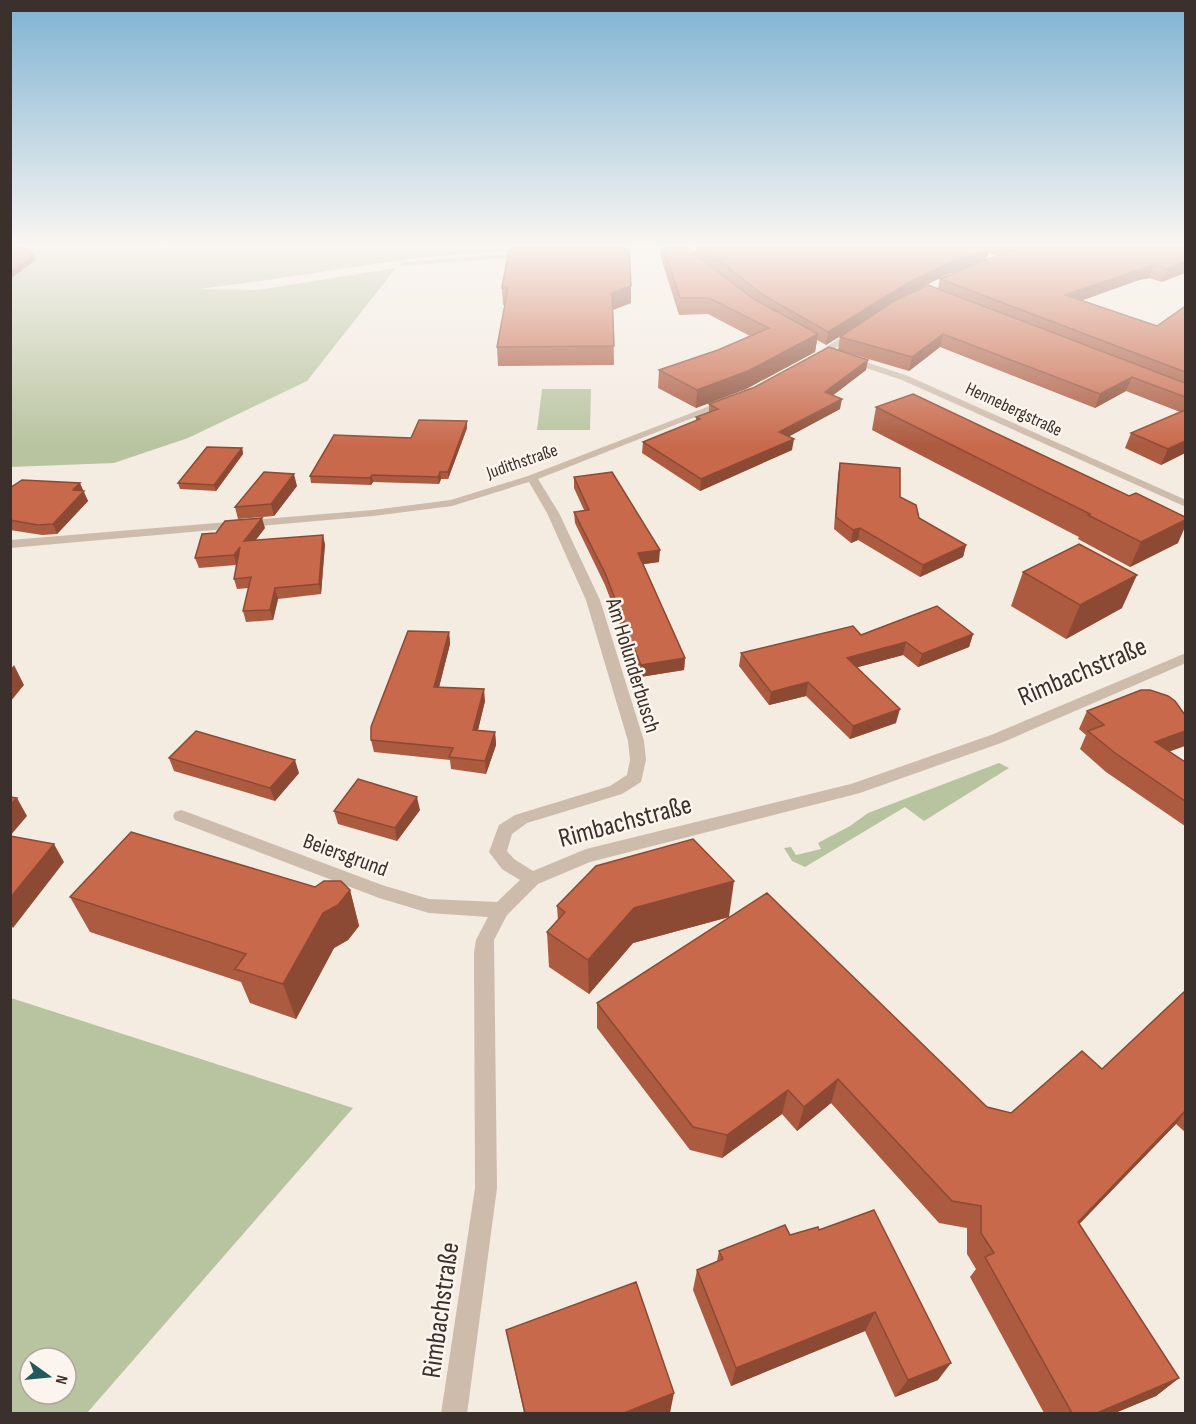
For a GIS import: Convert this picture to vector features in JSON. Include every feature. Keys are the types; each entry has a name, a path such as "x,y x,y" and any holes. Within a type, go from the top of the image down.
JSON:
{"street":[{"path":"807,362 822,349 861,328"},
{"name":"Hennebergstraße","path":"822,349 905,378 1185,504"},
{"name":"Judithstraße","path":"10,544 386,512 452,503 532,478 739,398"},
{"name":"Am Holunderbusch","path":"532,478 553,513 593,600 627,708 638,760 635,778 616,790 521,819 505,830 498,852 508,864 532,879"},
{"name":"Rimbachstraße","path":"454,1413 486,1188 485,940 501,910 532,879 586,856 682,834 854,789 996,738 1132,682 1185,657"},
{"name":"Beiersgrund","path":"182,816 379,891 429,906 501,910"}],"green space":[{"path":"10,312 361,312 307,381 188,438 114,463 11,467"},
{"path":"542,389 591,389 590,430 537,430"},
{"path":"999,763 1009,768 924,821 905,807 805,867 792,861 784,848 791,847 796,855 821,849 818,843 850,826 868,813"},
{"path":"11,998 353,1108 87,1413 11,1413"}],"building":[{"path":"503,312 613,312 614,346 497,347"},
{"path":"738,312 779,312 818,334 748,371 697,390 659,370 718,350 769,328"},
{"path":"794,312 860,312 828,332"},
{"path":"877,312 1000,312 1185,383 1185,397 1132,377 1100,394 943,334 912,357 840,337"},
{"path":"1028,312 1117,312 1157,326 1176,312 1185,312 1185,372"},
{"path":"829,347 868,360 825,392 842,399 779,432 794,439 701,479 643,442 700,419 696,417 718,409 709,404 755,387"},
{"path":"913,394 1129,496 1136,493 1185,517 1185,520 1141,542 876,407"},
{"path":"1185,410 1185,441 1168,449 1131,433"},
{"path":"419,420 467,421 448,472 440,472 438,477 310,476 334,435 411,438"},
{"path":"207,447 242,448 214,485 178,483"},
{"path":"840,463 900,468 900,497 916,505 919,518 966,545 923,565 860,528 853,530 836,517"},
{"path":"264,472 294,474 271,504 235,507"},
{"path":"612,472 660,550 638,553 685,658 641,665 605,573 574,512 589,510 574,477"},
{"path":"22,480 80,483 73,490 84,491 53,524 38,525 10,520 10,488"},
{"path":"262,518 244,541 323,535 319,584 275,588 270,610 243,611 251,577 234,579 240,547 234,555 195,558 202,534 216,533 225,521"},
{"path":"1079,544 1137,575 1080,605 1023,572"},
{"path":"937,606 973,634 922,654 906,642 847,658 900,709 853,726 808,682 771,692 741,653 853,626 861,635"},
{"path":"408,631 449,632 434,687 484,689 473,730 495,732 485,761 449,757 453,748 371,740 371,727"},
{"path":"1141,690 1150,690 1168,696 1175,701 1185,715 1185,731 1155,742 1185,762 1185,801 1115,753 1088,731 1104,725 1087,711"},
{"path":"196,731 295,760 270,788 169,758"},
{"path":"358,779 417,797 395,828 334,811"},
{"path":"10,797 17,798 10,805"},
{"path":"131,832 315,887 324,881 341,881 350,890 338,905 323,913 283,984 235,969 246,954 70,897"},
{"path":"10,836 54,844 10,898"},
{"path":"693,839 734,881 634,908 588,960 547,932 565,912 557,906 596,866"},
{"path":"767,893 987,1107 1011,1113 1082,1051 1102,1069 1185,991 1185,1111 1078,1222 1179,1378 1097,1413 1072,1413 985,1257 994,1253 981,1233 981,1206 952,1201 838,1079 804,1107 788,1090 727,1135 693,1127 597,1003"},
{"path":"874,1210 951,1363 908,1380 875,1312 736,1368 697,1270 723,1259 719,1251 785,1225 790,1235 818,1227 819,1230"},
{"path":"636,1282 674,1393 624,1413 525,1413 506,1330"}]}
